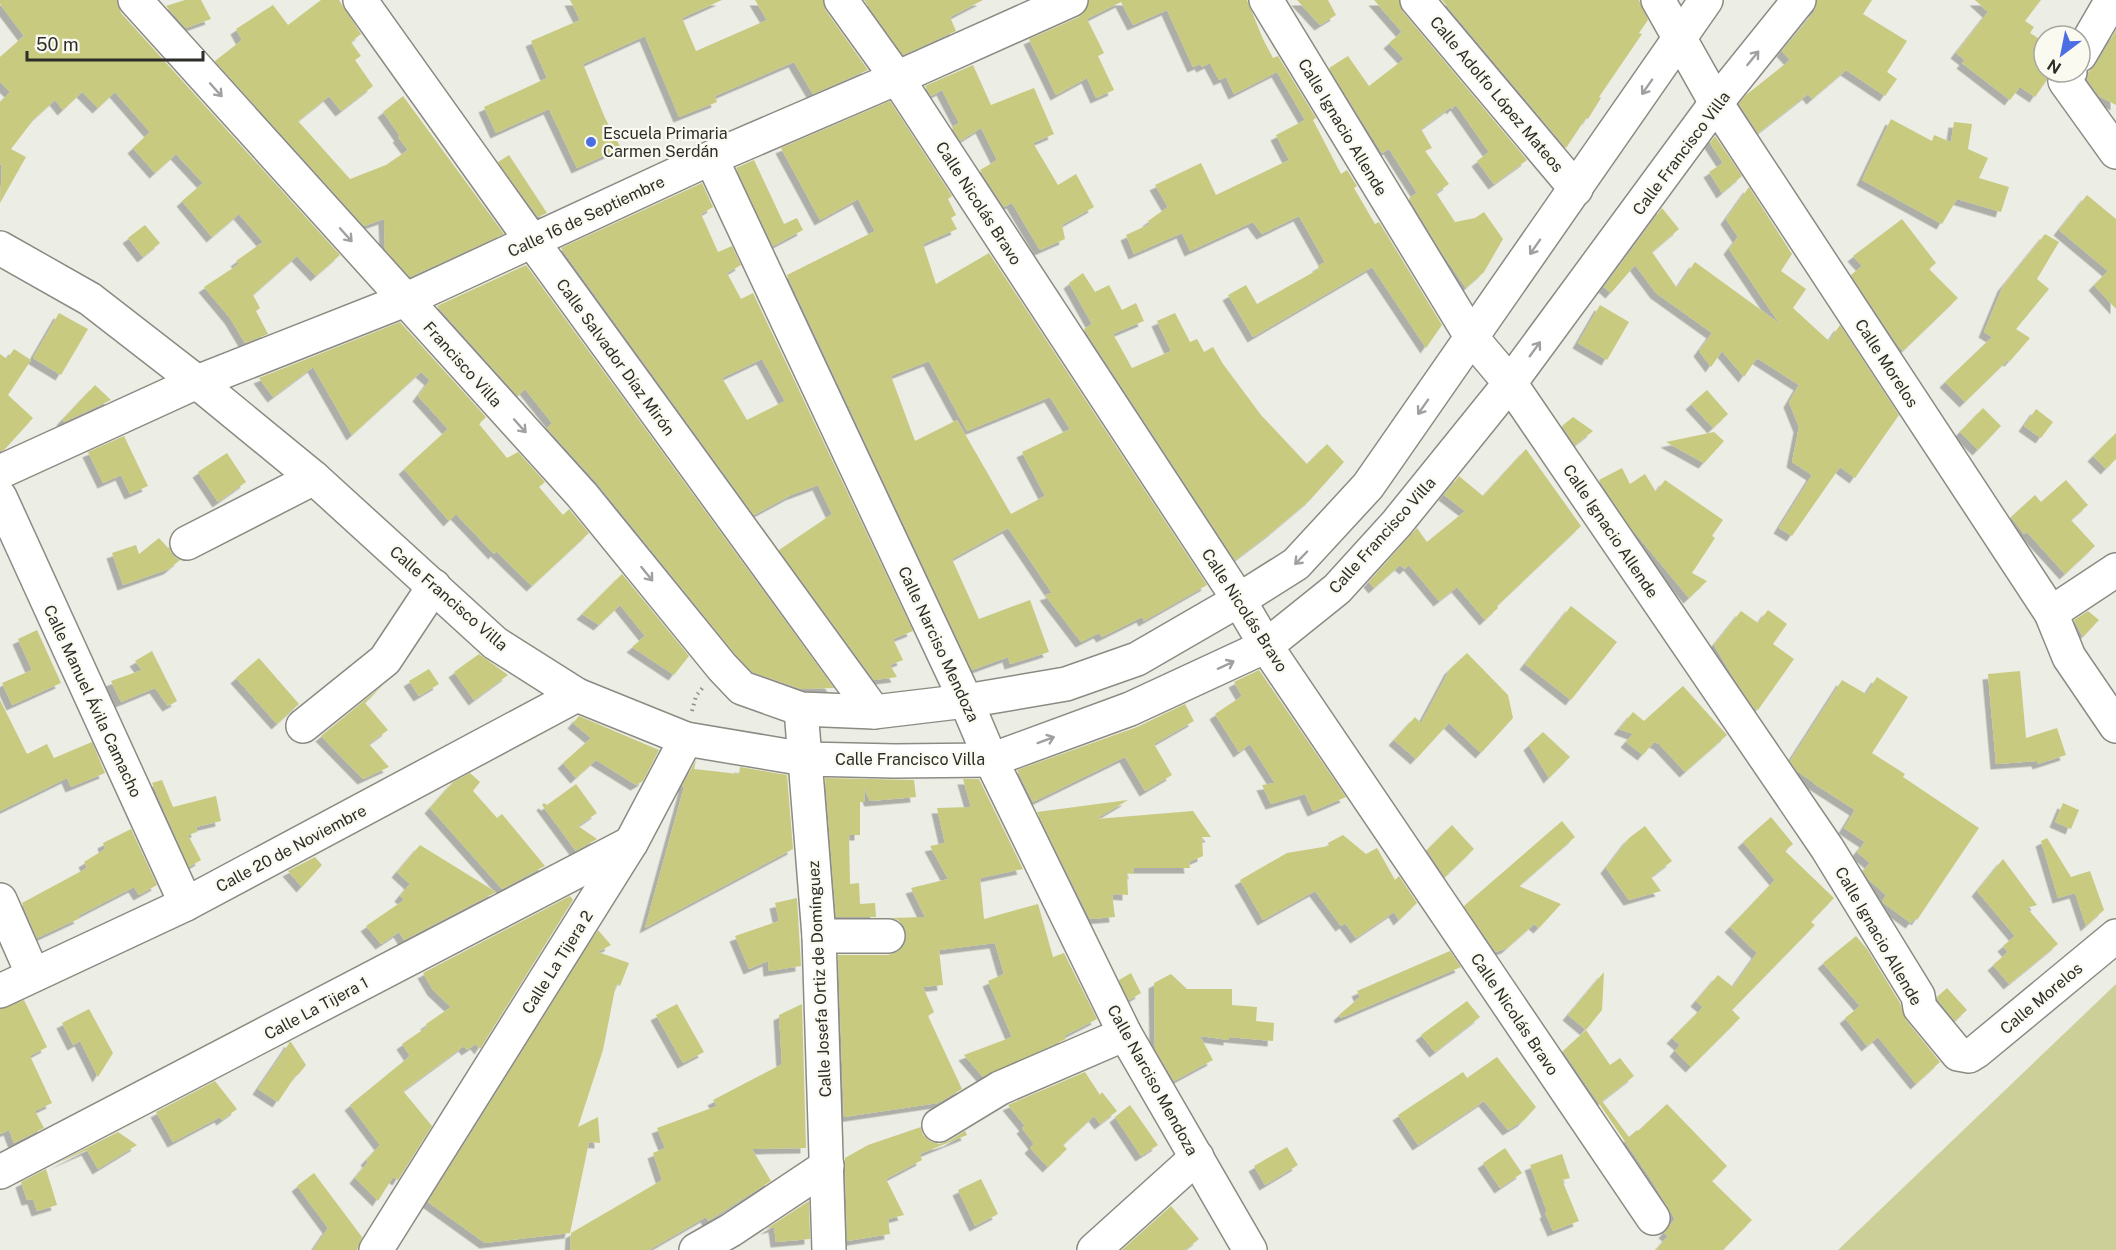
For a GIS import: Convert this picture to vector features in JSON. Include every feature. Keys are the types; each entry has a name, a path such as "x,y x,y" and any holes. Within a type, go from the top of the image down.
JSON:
{"street":[{"name":"Francisco Villa","path":"135,0 582,495 722,667 742,688 801,709"},
{"name":"Calle Salvador Díaz Mirón","path":"360,0 874,712"},
{"name":"Calle Nicolás Bravo","path":"841,0 897,78 1239,600 1266,646 1653,1218"},
{"name":"Calle 16 de Septiembre","path":"0,472 197,382 405,300 711,158 1071,0"},
{"name":"Calle Ignacio Allende","path":"1266,0 1472,338 1510,383 1827,848 1918,996 1920,1008 1958,1054 1963,1056"},
{"name":"Calle Adolfo López Mateos","path":"1417,0 1576,189"},
{"name":"Calle Morelos","path":"1658,0 1716,103 2051,613 2069,657 2116,726"},
{"path":"801,709 874,712 966,701 1066,684 1137,659 1296,564 1368,486 1706,0"},
{"name":"Calle Francisco Villa","path":"0,248 90,299 197,382 314,478 495,643 577,695 686,739 805,759 991,760 1130,709 1266,646 1337,589 1397,523 1510,383 1716,103 1799,0"},
{"path":"2092,34 2112,0"},
{"path":"2080,84 2116,152"},
{"name":"Calle Narciso Mendoza","path":"711,158 966,701 991,760 1125,1034 1250,1250"},
{"path":"187,543 314,478"},
{"name":"Calle Manuel Ávila Camacho","path":"0,498 186,904"},
{"path":"2051,613 2116,570"},
{"path":"303,726 385,660 434,586"},
{"name":"Calle 20 de Noviembre","path":"0,991 186,904 577,695"},
{"name":"Calle Josefa Ortiz de Domínguez","path":"801,709 819,936 829,1250"},
{"name":"Calle La Tijera 2","path":"376,1250 632,843 686,739"},
{"name":"Calle La Tijera 1","path":"0,1173 632,843"},
{"path":"0,900 33,975"},
{"path":"819,936 888,936"},
{"name":"Calle Morelos","path":"1963,1056 1969,1056 1977,1050 2116,936"},
{"path":"939,1125 1000,1088 1125,1034"},
{"path":"1094,1250 1197,1157"},
{"path":"696,1250 827,1166"}],"path":[{"path":"686,739 696,696 722,667"}],"green space":[{"path":"2116,984 2116,1250 1838,1250"}],"building":[{"path":"0,0 117,0 121,13 340,255 316,276 297,256 253,295 260,308 256,311 268,334 245,343 230,318 204,287 239,264 236,261 263,242 239,214 212,237 182,201 203,183 176,154 155,173 133,148 150,132 115,92 98,108 82,92 63,110 55,100 34,119 11,149 26,157 0,203 2,165 0,164 0,102 10,92 0,82 0,57 24,36 0,4"},
{"path":"185,0 201,0 211,19 186,28 166,6"},
{"path":"321,0 339,0 361,34 351,42 361,56 355,60 373,86 341,111 329,96 298,121 350,179 386,165 408,150 383,112 403,96 504,234 410,277 385,249 384,219 364,226 215,61 242,40 236,29 273,5 288,25"},
{"path":"570,0 722,0 682,18 696,51 767,20 755,0 823,0 826,11 868,70 813,94 794,62 715,96 717,102 679,117 645,36 583,64 605,118 621,148 577,168 549,109 496,133 484,107 547,78 531,41 580,20"},
{"path":"864,0 983,0 950,17 956,31 903,55"},
{"path":"1089,0 1247,0 1273,58 1278,56 1316,118 1313,120 1341,174 1347,170 1357,186 1354,188 1375,224 1379,222 1442,325 1426,348 1372,267 1253,337 1228,295 1246,285 1257,304 1319,269 1318,266 1325,262 1299,216 1262,234 1253,222 1190,251 1182,233 1134,254 1126,235 1150,224 1148,221 1168,207 1155,185 1201,163 1216,195 1289,160 1276,135 1305,120 1277,72 1234,94 1226,77 1219,80 1210,63 1202,67 1200,64 1193,67 1167,10 1133,25 1121,2 1087,19 1104,53 1098,56 1114,90 1096,98 1087,78 1056,95 1029,39 1079,17 1086,10"},
{"path":"1297,0 1328,0 1336,15 1320,25"},
{"path":"1374,0 1399,0 1403,12 1527,160 1494,184 1477,161 1489,152 1456,105 1421,129 1432,148 1425,151 1449,184 1436,193 1455,222 1475,218 1484,212 1503,239 1484,272 1466,288 1409,198 1417,193 1389,149 1382,153 1329,68 1348,56 1369,86 1404,59 1389,43 1402,32"},
{"path":"1442,0 1639,0 1648,20 1639,33 1642,34 1599,97 1601,98 1588,119 1586,118 1566,148"},
{"path":"1817,0 1872,0 1863,14 1907,41 1887,72 1897,79 1885,96 1846,70 1812,99 1808,94 1758,133 1739,104 1746,95 1790,60 1782,51 1814,12"},
{"path":"1975,0 2041,0 2025,21 2032,26 2030,33 2032,34 2032,84 2044,84 2035,97 2020,87 2010,100 1962,63 1965,60 1956,53 1988,12"},
{"path":"2116,30 2116,105 2099,96 2091,84 2092,69"},
{"path":"973,65 991,105 1034,88 1054,134 1033,143 1058,185 1076,174 1094,207 1062,225 1065,239 1040,250 1012,203 1004,207 980,170 997,160 981,128 960,141 952,127 959,123 942,90 931,96 925,86"},
{"path":"890,101 952,196 948,199 956,215 951,218 957,229 923,244 936,284 989,253 1207,585 1144,621 1142,617 1102,637 1099,633 1081,642 1045,595 1052,593 1008,528 952,559 979,619 1030,600 1049,652 1010,664 1008,657 972,670 787,275 875,231 858,199 820,220 781,148","holes":["929,361 967,431 1050,397 1070,429 1022,452 1045,496 1011,514 957,420 915,441 891,376"]},
{"path":"1891,119 1932,141 1934,135 1951,142 1954,122 1972,124 1968,149 1988,158 1979,178 2009,187 2001,212 1957,199 1942,224 1862,180"},
{"path":"1715,136 1742,176 1722,193 1709,172 1723,163 1710,143"},
{"path":"509,155 547,213 538,217 498,162"},
{"path":"754,160 784,224 797,218 803,230 773,246 736,168"},
{"path":"702,183 713,207 701,214 718,252 732,246 741,265 727,273 741,299 753,293 913,631 893,639 903,660 890,665 897,677 874,680 779,550 832,514 818,485 791,495 754,515 561,248","holes":["762,359 785,401 747,420 722,378"]},
{"path":"1749,187 1792,254 1781,271 1806,289 1793,308 1829,341 1840,325 1899,415 1855,478 1840,467 1792,536 1779,528 1812,475 1792,462 1799,427 1789,402 1799,385 1757,358 1744,377 1722,351 1711,367 1699,351 1712,333 1656,293 1635,265 1611,293 1604,287 1662,208 1679,229 1652,252 1677,288 1695,262 1779,323 1729,249 1738,237 1726,219"},
{"path":"2087,195 2116,219 2116,309 2094,285 2108,271 2059,230"},
{"path":"1902,219 1936,263 1929,269 1958,298 1903,351 1851,275 1862,266 1853,256"},
{"path":"145,225 160,243 143,257 128,238"},
{"path":"2045,234 2059,242 2037,279 2049,289 2016,329 2030,338 2010,361 2008,360 1965,402 1945,382 1992,337 1984,332 2003,286"},
{"path":"526,265 834,688 801,689 752,672 597,483 547,428 552,423 525,389 518,396 437,306"},
{"path":"1083,273 1095,292 1109,285 1122,310 1136,303 1144,321 1113,334 1132,368 1171,351 1157,321 1175,313 1190,342 1197,339 1204,352 1213,347 1261,415 1307,464 1327,444 1344,462 1310,500 1235,560 1084,329 1092,324 1069,283"},
{"path":"1600,305 1629,322 1607,360 1578,343"},
{"path":"59,313 88,329 61,375 33,358"},
{"path":"400,322 486,417 479,424 507,458 518,452 545,482 539,487 563,515 569,509 589,533 532,586 496,551 494,554 456,514 449,521 404,469 448,429 418,396 430,380 421,372 352,435 313,367 273,397 259,378"},
{"path":"14,349 31,360 8,395 33,418 4,450 0,451 0,354 7,359"},
{"path":"95,385 111,400 64,422 62,420"},
{"path":"1707,390 1728,414 1713,428 1691,404"},
{"path":"1983,408 2001,426 1978,450 1960,432"},
{"path":"2036,409 2053,422 2041,438 2024,426"},
{"path":"1573,417 1593,431 1575,445 1562,426"},
{"path":"1714,432 1724,441 1704,463 1666,442"},
{"path":"2116,433 2116,459 2106,469 2093,456"},
{"path":"124,436 148,486 130,494 121,475 103,483 88,452"},
{"path":"1526,449 1581,526 1485,620 1457,587 1439,601 1409,565 1405,569 1400,565 1374,588 1369,582 1417,528 1427,542 1465,511 1444,495 1459,476 1483,496"},
{"path":"227,453 246,482 218,502 198,472"},
{"path":"1622,468 1630,484 1645,474 1656,492 1665,480 1723,520 1712,536 1715,538 1692,573 1707,581 1689,598 1631,528 1599,480"},
{"path":"2066,480 2088,505 2071,520 2095,546 2065,574 2027,532 2024,534 2011,517 2035,495 2041,502"},
{"path":"159,538 180,560 169,569 123,585 112,553 136,545 139,554"},
{"path":"622,574 689,656 674,675 632,647 645,636 620,605 599,625 582,614"},
{"path":"1571,606 1617,642 1571,700 1525,664"},
{"path":"1768,610 1787,624 1773,644 1794,659 1758,710 1753,707 1714,645 1741,611 1758,623"},
{"path":"2088,611 2099,620 2083,637 2074,620"},
{"path":"37,630 61,683 12,705 2,683 32,670 18,639"},
{"path":"152,651 177,701 168,706 155,688 121,702 111,681 142,670 135,661"},
{"path":"1467,653 1508,695 1513,718 1481,753 1449,723 1416,759 1394,740 1415,717 1421,723 1450,669"},
{"path":"479,654 508,675 474,700 454,672"},
{"path":"259,658 299,704 277,724 236,678"},
{"path":"429,669 439,684 419,696 409,681"},
{"path":"1259,670 1346,797 1313,811 1305,794 1271,804 1262,785 1275,783 1250,744 1239,752 1215,714 1242,696 1234,682"},
{"path":"2020,671 2026,738 2057,728 2066,755 2038,764 2037,761 1996,764 1988,674"},
{"path":"1877,677 1908,697 1872,753 1905,774 1903,777 1979,828 1917,920 1915,918 1911,923 1882,902 1886,895 1869,880 1863,871 1870,863 1857,852 1865,842 1844,828 1855,810 1797,771 1790,761 1842,680 1866,694"},
{"path":"382,686 365,703 388,730 369,744 389,767 363,779 321,736"},
{"path":"1683,686 1727,735 1685,772 1659,744 1654,742 1643,755 1626,742 1633,734 1619,729 1633,712 1644,721"},
{"path":"0,700 27,754 47,744 54,758 92,742 105,773 71,787 67,778 0,811"},
{"path":"1185,704 1194,721 1154,744 1172,775 1145,791 1125,757 1033,802 1017,770 1137,727"},
{"path":"579,716 659,750 643,781 636,785 596,760 576,778 563,763 591,738 573,723"},
{"path":"1543,732 1570,757 1549,778 1529,745"},
{"path":"696,760 694,769 739,774 740,767 787,775 793,849 645,928 684,787 682,786"},
{"path":"470,773 480,782 473,791 497,818 502,814 545,866 502,889 430,808 453,782"},
{"path":"825,778 914,780 916,797 870,801 864,788 865,802 860,802 860,835 849,835 850,884 859,883 860,904 875,903 876,917 836,917"},
{"path":"963,779 979,779 1023,869 980,878 984,919 1038,904 1053,957 1064,953 1097,1019 1064,1036 1066,1039 983,1077 964,1055 1012,1037 988,981 1004,974 995,943 939,950 943,985 923,987 934,1012 928,1016 962,1089 938,1103 844,1117 838,955 888,955 897,952 904,945 907,935 904,926 898,920 891,918 925,917 911,888 948,879 930,846 945,843 937,808 971,807"},
{"path":"162,780 173,807 216,796 221,821 196,827 197,832 188,835 201,860 189,867 152,783"},
{"path":"576,784 597,813 578,826 597,839 576,851 542,805 544,803 547,805"},
{"path":"1128,800 1096,819 1193,811 1211,837 1202,837 1203,856 1189,862 1190,868 1133,868 1134,874 1127,873 1128,895 1112,894 1115,917 1090,919 1037,812"},
{"path":"2063,803 2079,810 2071,829 2055,822"},
{"path":"1771,817 1793,844 1785,851 1834,898 1811,922 1815,925 1732,1010 1740,1018 1691,1067 1675,1051 1680,1045 1672,1038 1703,1007 1696,1001 1718,975 1733,987 1757,953 1730,927 1775,880 1743,842"},
{"path":"1562,821 1575,837 1519,886 1561,904 1539,928 1534,924 1507,948 1496,952 1464,906"},
{"path":"1452,825 1474,849 1445,877 1427,850"},
{"path":"1645,826 1672,861 1651,877 1661,891 1629,900 1606,868 1629,838"},
{"path":"131,829 157,885 139,895 134,887 78,916 80,918 37,938 22,903 87,868 84,862 105,849 103,843"},
{"path":"1343,835 1366,854 1377,848 1395,880 1399,876 1417,903 1399,920 1394,912 1356,938 1345,923 1341,926 1315,891 1263,920 1240,880 1287,853 1329,846 1328,843"},
{"path":"2047,838 2071,877 2090,871 2104,910 2086,926 2075,893 2058,898 2041,841"},
{"path":"420,845 496,892 404,940 399,932 381,944 366,926 404,900 400,896 410,884 397,872"},
{"path":"315,857 322,865 302,887 288,871"},
{"path":"2003,859 2037,905 2027,908 2058,944 2009,984 1993,965 2008,952 2003,946 2015,936 1977,891"},
{"path":"570,896 573,900 480,1049 476,1044 467,1050 464,1046 403,1091 432,1126 398,1180 393,1177 378,1201 355,1178 368,1162 366,1160 380,1145 350,1105 410,1056 402,1044 451,1007 433,990 423,973"},
{"path":"797,898 801,966 769,971 768,961 749,969 735,936 779,921 775,903"},
{"path":"598,930 611,945 598,952 629,963 620,986 616,984 603,1050 578,1127 598,1117 600,1143 589,1142 570,1233 485,1243 428,1202"},
{"path":"1856,936 1867,949 1900,1003 1906,1020 1940,1062 1916,1084 1878,1037 1867,1046 1845,1018 1860,1006 1823,963"},
{"path":"1450,951 1461,967 1341,1018 1339,1015 1360,997 1357,991"},
{"path":"1604,972 1602,1010 1586,1030 1568,1015"},
{"path":"1131,973 1141,993 1129,1000 1119,980"},
{"path":"1171,974 1187,989 1232,989 1232,1005 1257,1007 1256,1021 1274,1023 1273,1041 1229,1037 1229,1040 1200,1036 1213,1060 1174,1081 1155,1049 1154,983"},
{"path":"1947,988 1967,1010 1955,1021 1937,997"},
{"path":"24,1000 47,1047 30,1056 52,1103 35,1111 44,1128 14,1143 9,1130 0,1134 0,1009"},
{"path":"1467,1001 1480,1017 1435,1052 1421,1035"},
{"path":"677,1004 704,1052 683,1063 656,1015"},
{"path":"802,1004 806,1148 752,1149 771,1181 708,1221 706,1217 649,1250 570,1250 571,1233 662,1180 653,1153 665,1148 657,1128 717,1106 713,1100 782,1064 779,1015"},
{"path":"89,1009 113,1053 98,1077 80,1041 73,1045 62,1023"},
{"path":"1586,1030 1610,1065 1620,1058 1634,1076 1602,1101 1629,1137 1667,1104 1727,1166 1712,1181 1752,1220 1723,1250 1656,1250 1668,1236 1664,1233 1675,1219 1650,1178 1563,1051"},
{"path":"290,1042 306,1065 296,1075 278,1102 258,1089"},
{"path":"1497,1057 1536,1107 1523,1121 1508,1130 1484,1101 1418,1145 1398,1115 1463,1072 1467,1078"},
{"path":"1085,1072 1100,1095 1102,1092 1117,1111 1100,1124 1094,1116 1063,1145 1067,1149 1048,1167 1030,1148 1034,1144 1022,1128 1025,1126 1008,1105"},
{"path":"215,1081 237,1109 222,1120 220,1117 173,1142 156,1112"},
{"path":"1130,1105 1158,1145 1141,1156 1115,1117"},
{"path":"921,1127 923,1135 939,1144 965,1131 967,1135 920,1154 922,1160 886,1179 904,1215 888,1219 890,1234 847,1241 845,1158 868,1145"},
{"path":"118,1132 137,1145 98,1169 87,1150 55,1164"},
{"path":"1287,1147 1298,1165 1265,1185 1254,1166"},
{"path":"1505,1148 1522,1173 1500,1188 1483,1163"},
{"path":"1562,1154 1570,1178 1562,1180 1579,1221 1553,1231 1530,1165"},
{"path":"46,1169 57,1205 37,1211 33,1199 27,1200 21,1182"},
{"path":"314,1173 362,1237 357,1250 313,1250 328,1228 297,1186"},
{"path":"981,1179 998,1214 975,1226 958,1190"},
{"path":"809,1201 810,1239 776,1242 774,1227 766,1229"},
{"path":"1171,1206 1199,1239 1185,1250 1122,1250"}],"place":[{"name":"Escuela Primaria Carmen Serdán","path":"591,142"}]}
